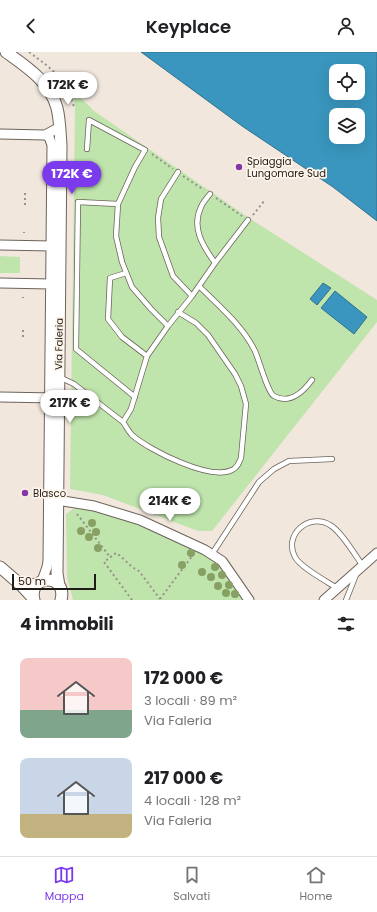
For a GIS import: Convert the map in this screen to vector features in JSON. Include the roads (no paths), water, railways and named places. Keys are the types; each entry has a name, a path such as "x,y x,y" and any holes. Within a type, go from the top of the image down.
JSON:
{"street":[{"name":"Via Faleria","path":"6,52 40,79 50,92 57,109 60,127 61,145 56,265 53,501 57,573 62,595"},
{"path":"0,134 46,135 60,127"},
{"name":"Via Faleria","path":"46,135 50,137 52,145 51,246 56,265 51,284 54,378"},
{"path":"0,245 51,246"},
{"path":"0,283 51,284"},
{"path":"0,397 54,398"},
{"name":"Via Faleria","path":"40,583 48,561 53,501"},
{"path":"53,501 94,506 140,520 205,550 222,562 249,600"},
{"path":"324,600 377,553"},
{"path":"0,567 22,586 34,599"},
{"path":"22,586 51,580 62,595"},
{"path":"34,599 34,590 40,583"}],"lane":[{"path":"87,149 89,120 145,150 134,167 118,204 116,236 122,262 132,287 168,326"},
{"path":"178,172 161,199 158,218 159,237 173,276 192,296"},
{"path":"210,194 201,206 196,220 198,236 215,263"},
{"path":"118,204 78,202 76,349 135,397"},
{"path":"123,422 131,409 147,356 178,312 192,296 248,220"},
{"path":"126,273 110,278 108,319 122,337 147,356"},
{"path":"199,286 234,320 246,336 263,371 268,389 273,396 283,399 295,397 304,391 312,380"},
{"path":"54,378 69,381 123,422 131,434 148,446 167,456 197,469 216,472 233,470 238,465 241,458 246,404 241,386 235,374 208,335 196,323 178,312"},
{"path":"54,398 88,398 100,408 105,408"},
{"path":"212,554 259,482 274,469 289,461 332,458"},
{"path":"337,588 301,564 294,556 292,551 292,540 302,525 313,521 319,521 332,526 360,568 346,600"}],"water":[{"path":"141,52 377,52 377,221 333,187 242,126"},
{"path":"323,283 331,288 317,305 310,299"},
{"path":"335,291 367,317 354,334 321,308"}],"place":[{"name":"Spiaggia Lungomare Sud","path":"239,167"},
{"name":"Blasco","path":"25,493"}]}
